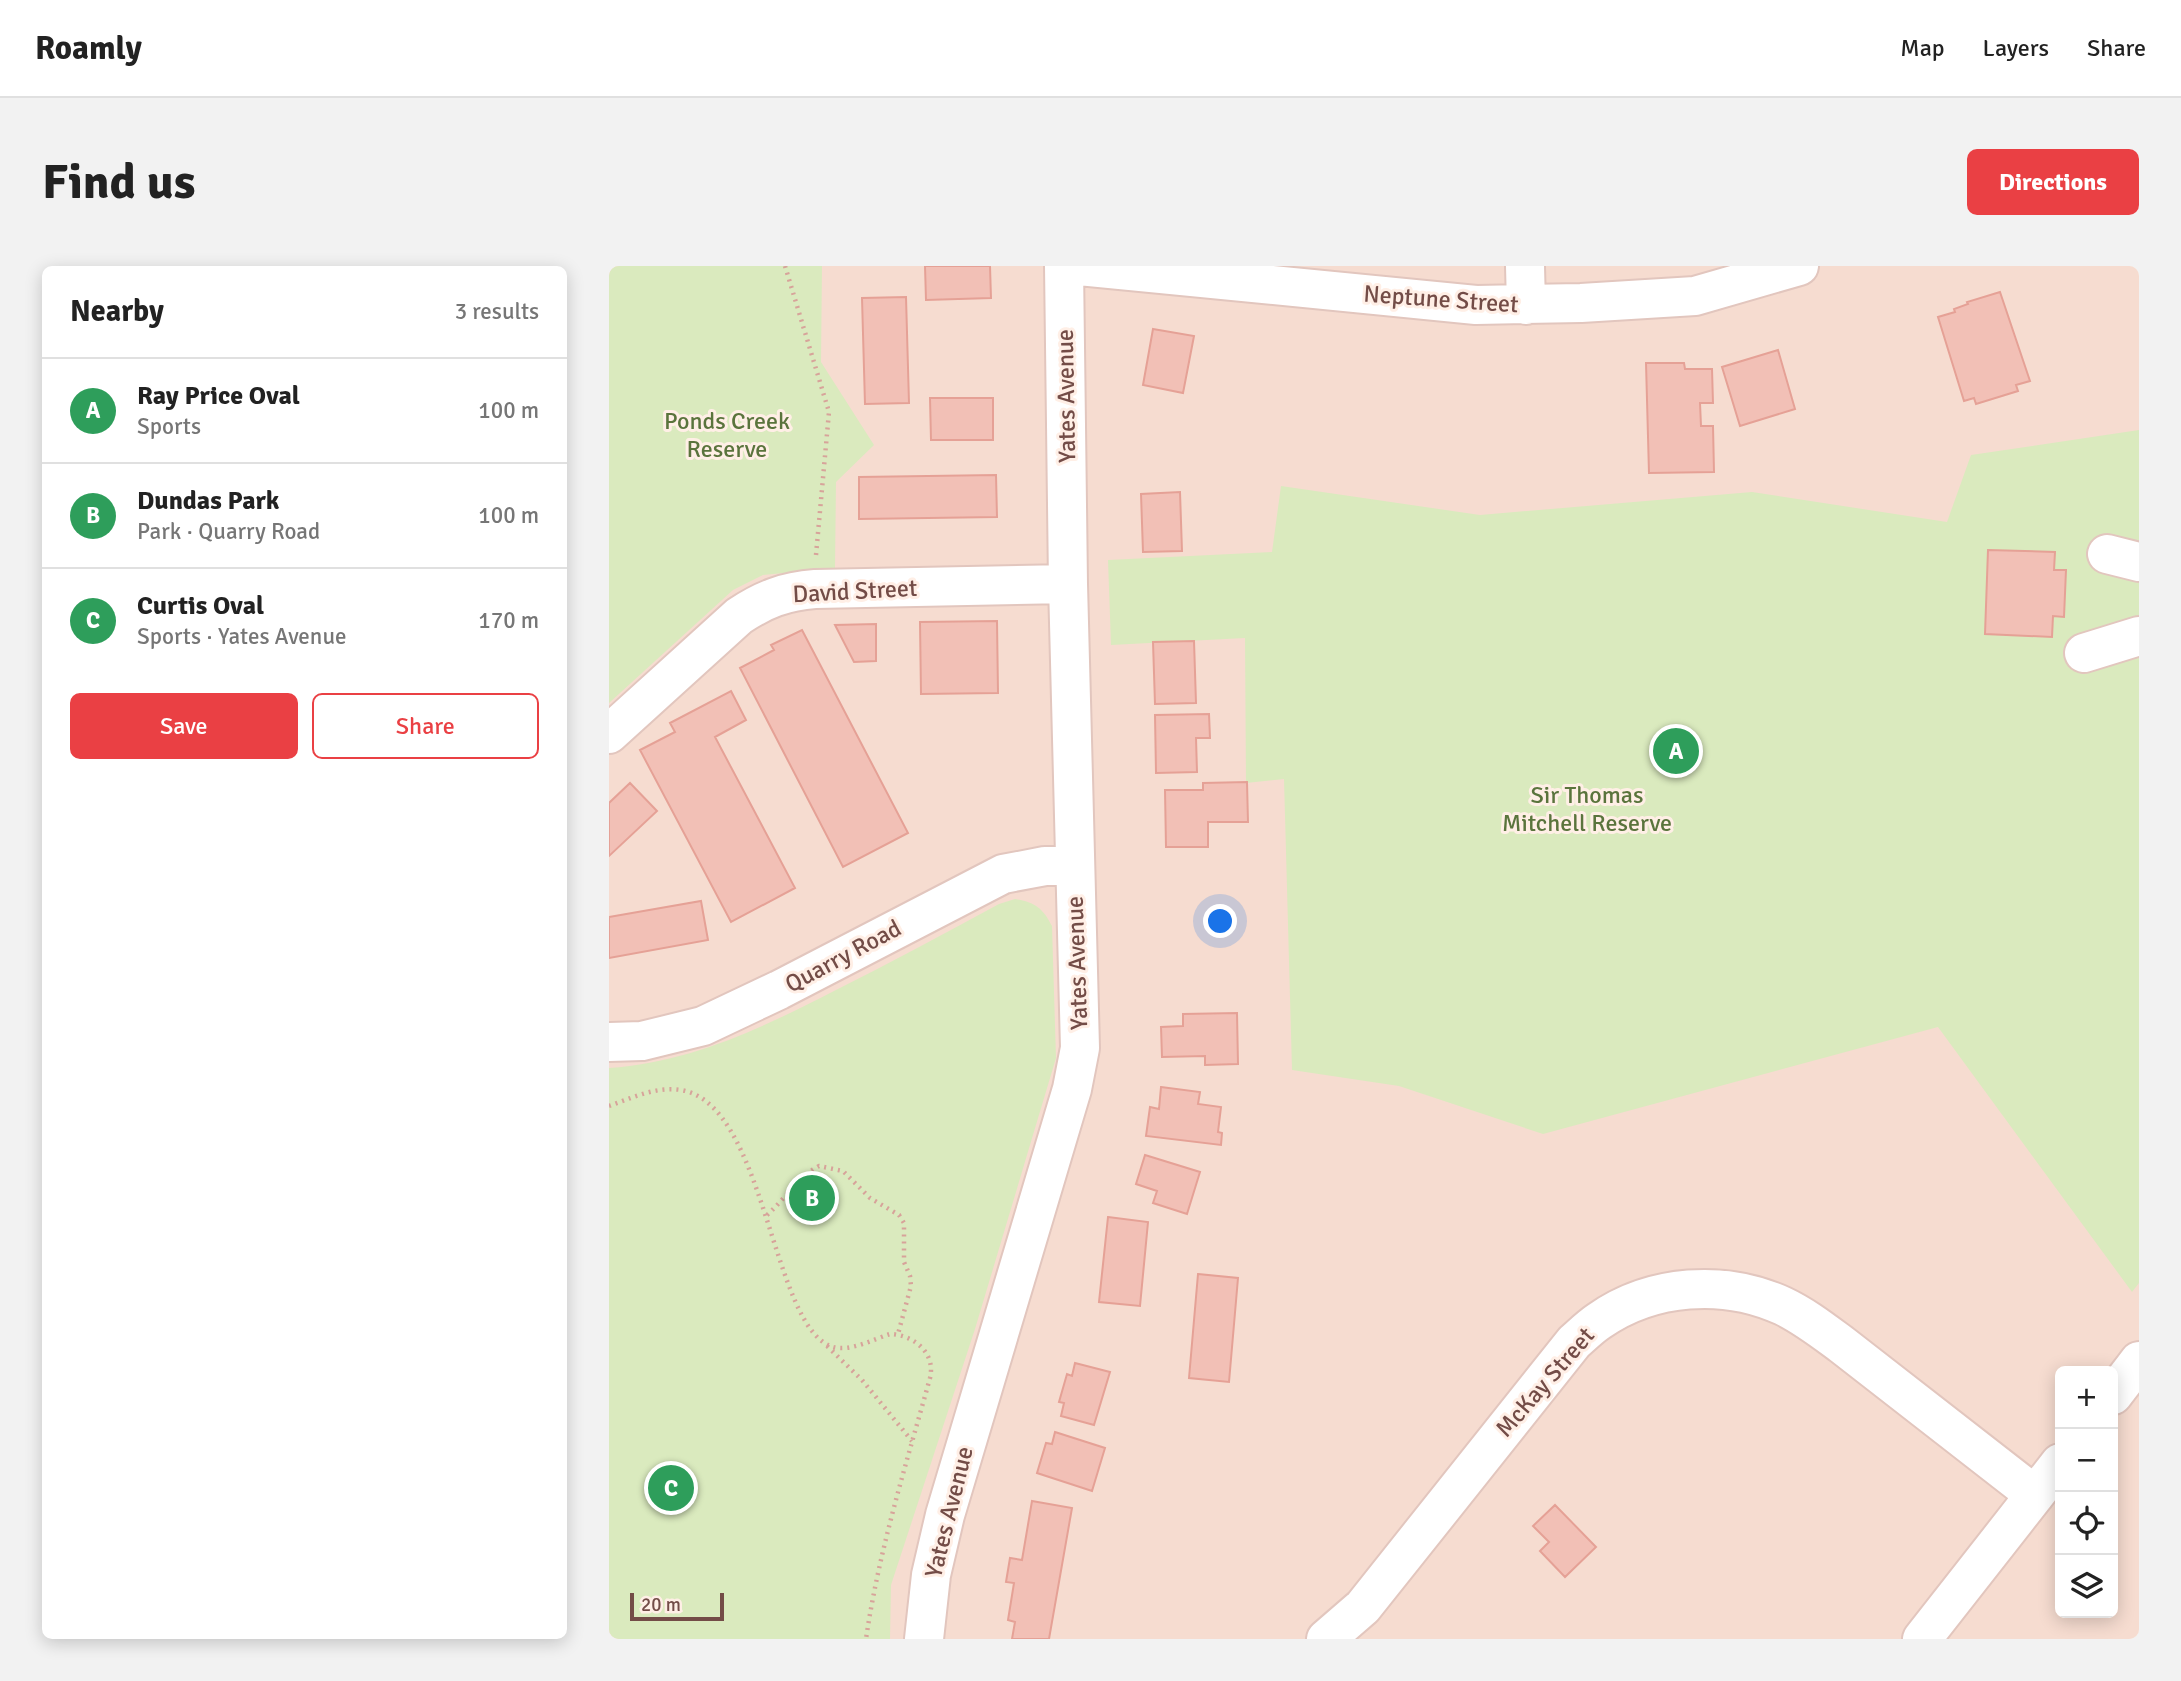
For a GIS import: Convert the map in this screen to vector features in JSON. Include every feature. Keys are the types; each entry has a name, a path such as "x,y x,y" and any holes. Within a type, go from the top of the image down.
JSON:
{"street":[{"name":"Yates Avenue","path":"924,1639 931,1575 944,1515 1072,1089 1080,1035 1064,266"},
{"name":"Neptune Street","path":"1079,266 1476,305 1695,296 1799,266"},
{"path":"1525,266 1526,305"},
{"name":"David Street","path":"609,734 739,616 758,603 781,594 814,589 1069,584"},
{"path":"2084,653 2139,636"},
{"name":"Quarry Road","path":"609,1042 642,1041 702,1026 779,990 1003,874 1045,866 1075,866"},
{"name":"McKay Street","path":"1326,1639 1363,1607 1574,1342 1599,1321 1654,1295 1687,1289 1721,1289 1755,1295 1783,1306 1811,1321 2035,1496"},
{"path":"2118,1388 2139,1361"},
{"path":"1923,1639 2055,1470"}],"path":[{"path":"785,266 829,412 816,556"},
{"path":"609,1106 657,1090 671,1089 695,1094 715,1109 731,1132 767,1215 807,1326 862,1380 912,1441"},
{"path":"767,1215 802,1176 819,1166 843,1171 870,1198 899,1215 906,1233 904,1262 911,1286 898,1334"},
{"path":"823,1342 841,1348 898,1334 920,1345 930,1360 932,1369 885,1538 874,1583 866,1639"}],"shaded area":[{"path":"609,266 2139,266 2139,1639 609,1639"}],"green space":[{"name":"Ponds Creek Reserve","path":"609,266 822,266 821,362 874,445 836,482 835,568 763,575 733,590 609,703"},
{"name":"Sir Thomas Mitchell Reserve","path":"2139,430 2139,1283 2132,1292 1938,1027 1543,1134 1399,1086 1292,1070 1284,779 1246,783 1245,638 1111,645 1108,560 1272,552 1281,486 1480,515 1752,492 1947,522 1971,455"},
{"path":"1015,899 1038,907 1052,926 1056,1058 975,1329 891,1585 890,1639 609,1639 609,1068 669,1059 753,1030 807,1005 999,904"}],"building":[{"path":"925,266 990,266 991,298 926,300"},
{"path":"2000,292 2030,381 2016,385 2018,391 1976,404 1974,398 1964,401 1938,317 1955,312 1954,309 1968,304 1967,302"},
{"path":"906,297 909,403 865,404 862,298"},
{"path":"1153,329 1194,336 1183,393 1143,385"},
{"path":"1778,350 1795,409 1740,426 1722,367"},
{"path":"1646,363 1684,363 1685,369 1712,369 1713,403 1700,403 1701,426 1713,426 1714,472 1649,473"},
{"path":"930,398 993,398 993,440 931,440"},
{"path":"996,475 997,517 859,519 859,477"},
{"path":"1180,492 1182,551 1143,552 1141,494"},
{"path":"1988,550 2055,552 2054,570 2066,570 2064,617 2053,616 2052,637 1985,634"},
{"path":"997,621 998,693 921,694 920,622"},
{"path":"876,624 876,661 854,662 835,625"},
{"path":"802,630 908,833 843,867 740,668 774,650 771,645"},
{"path":"1194,641 1196,703 1155,704 1153,642"},
{"path":"731,691 746,720 715,737 795,888 731,922 640,750 675,732 670,723"},
{"path":"1209,714 1210,738 1196,738 1197,772 1156,773 1155,715"},
{"path":"1247,782 1248,822 1208,822 1208,847 1166,847 1165,790 1203,790 1203,783"},
{"path":"630,783 657,811 609,856 609,803"},
{"path":"701,901 708,940 609,958 609,917"},
{"path":"1237,1013 1238,1064 1205,1065 1205,1056 1162,1057 1161,1027 1183,1026 1183,1014"},
{"path":"1161,1087 1200,1092 1198,1104 1221,1107 1218,1132 1222,1133 1221,1145 1146,1136 1150,1107 1159,1109"},
{"path":"1145,1155 1200,1172 1187,1214 1153,1203 1157,1191 1136,1184"},
{"path":"1108,1217 1148,1222 1140,1306 1099,1302"},
{"path":"1198,1274 1238,1278 1229,1382 1189,1378"},
{"path":"1075,1363 1110,1372 1094,1425 1061,1416 1064,1403 1059,1402 1067,1374 1072,1376"},
{"path":"1055,1432 1105,1448 1092,1491 1037,1473 1046,1443 1052,1444"},
{"path":"1032,1501 1072,1508 1049,1639 1012,1639 1015,1622 1008,1620 1014,1583 1006,1582 1010,1558 1022,1560"},
{"path":"1555,1505 1596,1547 1565,1577 1540,1551 1549,1542 1533,1526"}],"place":[{"name":"Ray Price Oval","path":"1676,751"},
{"name":"Dundas Park","path":"812,1198"},
{"name":"Curtis Oval","path":"671,1488"}]}
